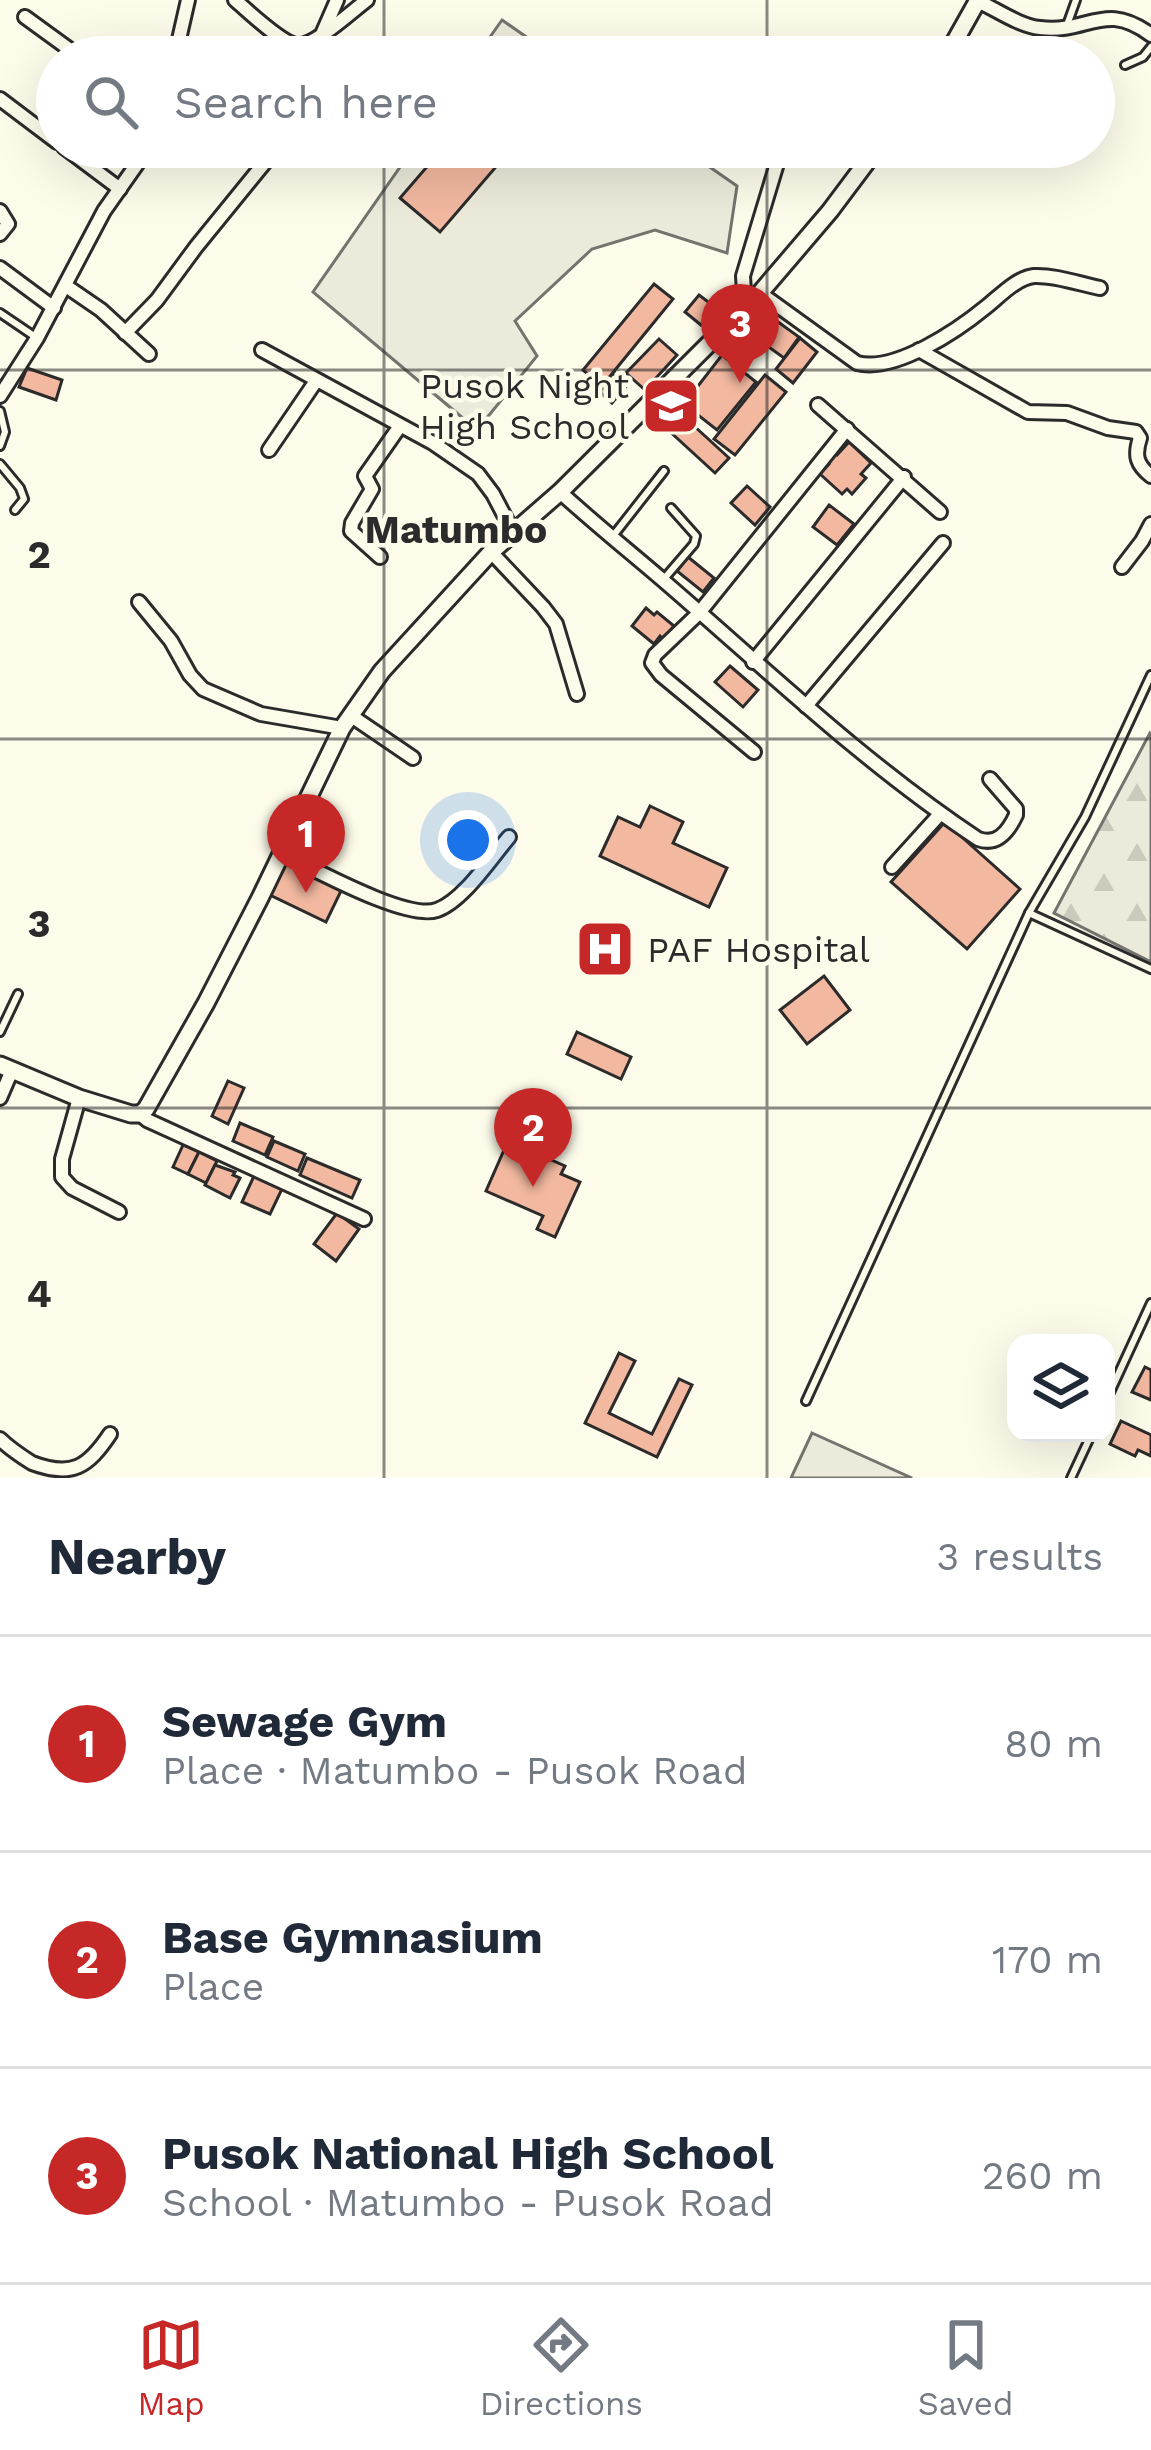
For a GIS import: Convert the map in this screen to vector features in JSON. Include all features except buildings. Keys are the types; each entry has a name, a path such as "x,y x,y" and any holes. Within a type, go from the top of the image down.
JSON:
{"street":[{"path":"179,36 188,0"},
{"path":"235,0 282,36"},
{"path":"322,33 338,0"},
{"path":"319,36 367,0"},
{"path":"958,36 978,0 1036,28 1066,28 1107,17 1132,20 1151,35"},
{"path":"26,17 52,36"},
{"path":"0,99 36,126"},
{"path":"92,168 120,189"},
{"path":"0,396 54,308 104,212 134,168"},
{"path":"125,333 157,300 260,168"},
{"path":"776,168 743,276 744,292 857,363 879,364 919,350 961,327 1031,276 1100,288"},
{"path":"0,1098 6,1068 131,1114 146,1109 206,1003 346,721 382,670 491,552 560,492 754,298 862,168"},
{"path":"0,211 8,224 0,234"},
{"path":"0,268 54,308"},
{"path":"66,286 101,310 149,354"},
{"path":"262,350 433,443 478,474 513,532"},
{"path":"919,350 1028,412 1067,413 1136,432 1140,438 1138,464 1151,476"},
{"path":"269,450 316,382"},
{"path":"818,405 940,512"},
{"path":"380,557 351,531 352,523 372,489 364,476 400,426"},
{"path":"754,752 652,663 699,613 848,429"},
{"path":"753,662 904,478"},
{"path":"560,492 806,706 940,814 988,843 999,839 1014,821 1016,809 990,779"},
{"path":"1122,567 1151,524"},
{"path":"806,706 943,543"},
{"path":"491,552 556,624 577,694"},
{"path":"139,602 202,689 261,714 346,721 413,758"},
{"path":"892,867 940,814"},
{"path":"280,853 402,909 426,912 449,903 509,837"},
{"path":"79,1098 62,1159 62,1177 72,1188 119,1212"},
{"path":"140,1114 364,1219"},
{"path":"0,1439 49,1474 63,1475 93,1460 110,1434"}],"lane":[{"path":"1066,28 1076,0"},
{"path":"1125,65 1143,57 1151,47"},
{"path":"0,314 37,338"},
{"path":"0,410 5,432 0,446"},
{"path":"0,464 24,499 15,510"},
{"path":"611,538 664,471"},
{"path":"663,580 696,536 671,508"},
{"path":"806,1400 1029,913 1085,817 1151,675"},
{"path":"1029,913 1151,969"},
{"path":"0,1032 18,994"},
{"path":"1115,1381 1151,1303"},
{"path":"1071,1478 1087,1442"}],"green space":[{"path":"502,20 525,36 491,36"},
{"path":"399,168 711,168 737,186 727,253 655,230 592,249 515,321 537,356 477,430 313,292"},
{"path":"1151,734 1151,962 1054,913"},
{"path":"812,1433 912,1478 791,1478"}],"place":[{"name":"Pusok National High School","path":"740,383"},
{"name":"Pusok Night High School","path":"671,406"},
{"name":"Sewage Gym","path":"306,893"},
{"name":"PAF Hospital","path":"605,949"},
{"name":"Base Gymnasium","path":"533,1187"}],"district":[{"name":"Matumbo","path":"456,529"}]}
